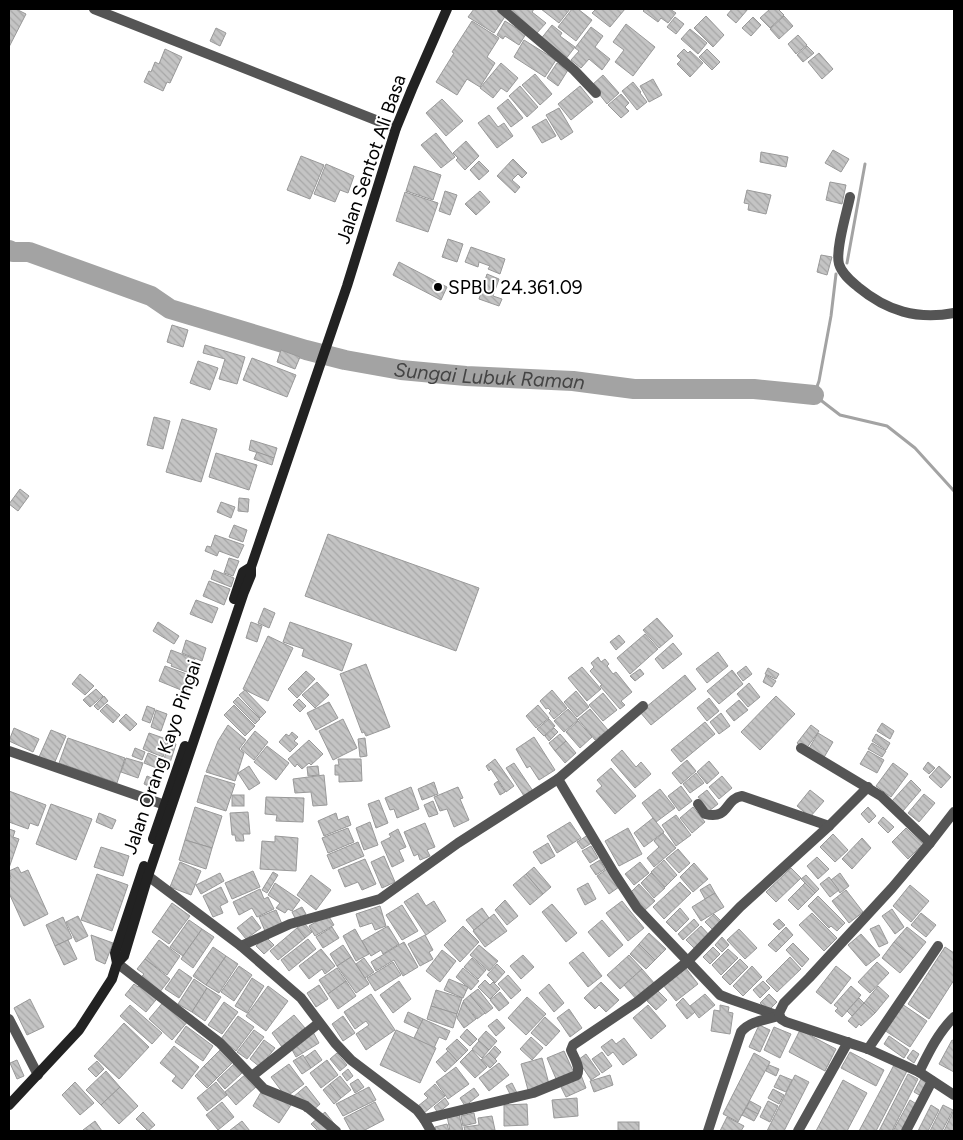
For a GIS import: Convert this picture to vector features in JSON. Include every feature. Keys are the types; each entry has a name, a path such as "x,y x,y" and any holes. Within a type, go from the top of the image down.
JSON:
{"main road":[{"name":"Jalan Sentot Ali Basa","path":"320,366 396,128 447,9"},
{"name":"Jalan Orang Kayo Pingai","path":"9,1105 79,1030 112,979 117,963 124,956 148,876 320,366"},
{"name":"Jalan Orang Kayo Pingai","path":"117,963 114,953 243,572 251,567"}],"street":[{"path":"94,9 396,128"},
{"path":"502,9 574,70 596,93"},
{"path":"850,197 838,256 839,266 847,278 869,296 891,308 918,316 954,313"},
{"path":"241,946 290,924 380,899 458,842 558,779 643,706"},
{"path":"801,748 882,796 930,844"},
{"path":"9,751 165,805"},
{"path":"558,779 614,873 638,908 720,995 780,1016 786,1022 868,1049 919,1072 954,1095"},
{"path":"424,1118 534,1094 577,1075 579,1071 571,1050 573,1045 636,1002 688,961 740,907 868,788"},
{"path":"698,804 705,814 718,815 727,810 732,800 742,796 829,826"},
{"path":"780,1016 780,1009 784,1003 892,888 930,844 954,812"},
{"path":"148,876 241,946 301,998 335,1044 351,1060 417,1110 431,1131"},
{"path":"868,1049 938,946"},
{"path":"117,963 220,1043 264,1089 306,1106 336,1131"},
{"path":"708,1131 741,1032 752,1023 780,1016"},
{"path":"919,1072 936,1039 954,1017"},
{"path":"9,1019 38,1075"},
{"path":"252,1076 319,1023"},
{"path":"798,1131 848,1042"},
{"path":"906,1131 932,1081"}],"building":[{"path":"9,9 16,9 26,14 9,47"},
{"path":"474,9 496,9 506,15 494,33 468,17"},
{"path":"504,9 534,9 532,12 546,23 536,34"},
{"path":"541,9 570,9 559,23"},
{"path":"572,9 578,9 592,20 576,41 558,27"},
{"path":"596,9 625,9 610,27 592,13"},
{"path":"645,9 670,9 676,13 668,23 661,18 658,22 643,11"},
{"path":"732,9 748,9 736,23 727,15"},
{"path":"770,9 778,9 784,15 770,28 760,18"},
{"path":"706,16 724,35 713,47 694,28"},
{"path":"784,16 793,26 779,39 770,29"},
{"path":"675,17 684,24 676,34 667,27"},
{"path":"753,17 761,25 751,36 742,28"},
{"path":"472,21 499,38 487,57 495,63 480,87 467,79 457,95 436,82"},
{"path":"505,21 526,34 519,45 505,36 503,39 497,35"},
{"path":"626,24 655,47 633,76 615,62 624,50 613,42"},
{"path":"552,25 562,33 560,36 575,47 565,60 540,40"},
{"path":"591,27 603,36 595,47 610,59 602,70 589,59 581,68 571,60 579,51 575,48"},
{"path":"216,28 226,33 220,46 210,41"},
{"path":"690,29 707,43 698,54 681,39"},
{"path":"798,35 807,45 796,54 788,44"},
{"path":"524,40 556,60 545,77 514,57"},
{"path":"807,46 814,53 803,62 797,55"},
{"path":"165,49 182,57 170,83 167,82 163,91 144,82 155,62 159,64"},
{"path":"684,49 688,53 690,51 703,63 690,77 677,64 681,60 677,56"},
{"path":"707,49 720,62 712,70 699,57"},
{"path":"819,53 833,69 822,79 808,62"},
{"path":"501,63 518,78 507,92 501,88 493,98 480,88"},
{"path":"557,63 568,70 558,86 547,78"},
{"path":"535,74 552,94 540,105 522,85"},
{"path":"603,75 619,93 607,104 592,85"},
{"path":"653,79 662,95 649,102 640,86"},
{"path":"633,82 647,102 637,110 622,91"},
{"path":"520,86 538,107 527,117 509,96"},
{"path":"580,86 593,102 571,120 558,104"},
{"path":"621,94 629,103 625,107 629,111 621,118 608,105"},
{"path":"442,99 463,121 446,136 426,113"},
{"path":"508,99 523,118 511,127 497,108"},
{"path":"559,108 573,132 561,140 546,115"},
{"path":"489,115 498,127 504,123 513,136 497,148 478,123"},
{"path":"546,119 556,136 542,143 532,127"},
{"path":"436,133 455,157 441,168 421,145"},
{"path":"466,141 479,156 465,170 456,160 458,158 453,153"},
{"path":"833,150 849,159 841,172 825,163"},
{"path":"761,152 788,157 786,167 760,162"},
{"path":"301,156 324,165 310,199 287,190"},
{"path":"513,159 527,173 522,178 518,174 512,180 520,187 515,193 497,176"},
{"path":"479,161 489,171 479,180 470,170"},
{"path":"326,164 354,176 348,193 340,190 335,202 314,194"},
{"path":"414,166 441,175 433,200 406,191"},
{"path":"830,182 846,185 842,204 826,200"},
{"path":"747,190 771,195 766,214 748,210 749,204 744,203"},
{"path":"445,191 457,195 450,215 439,211"},
{"path":"480,191 490,202 476,215 465,204"},
{"path":"405,192 438,203 428,232 396,221"},
{"path":"448,239 463,244 457,262 442,257"},
{"path":"471,247 505,259 500,274 488,269 490,266 479,262 478,267 465,262"},
{"path":"821,255 832,257 827,275 817,272"},
{"path":"399,262 447,287 441,300 393,275"},
{"path":"487,274 499,279 493,296 502,299 499,306 479,299"},
{"path":"172,325 188,330 183,347 167,342"},
{"path":"205,345 245,357 237,384 219,379 225,359 203,353"},
{"path":"281,350 300,357 295,369 277,362"},
{"path":"252,358 296,375 287,397 243,380"},
{"path":"198,361 218,368 210,390 190,383"},
{"path":"154,417 170,421 163,449 147,445"},
{"path":"182,419 217,429 201,482 166,472"},
{"path":"251,440 277,448 274,458 249,450"},
{"path":"257,452 274,458 272,465 254,459"},
{"path":"216,453 257,465 249,490 209,477"},
{"path":"20,489 29,496 18,511 9,504"},
{"path":"239,498 249,499 248,512 238,511"},
{"path":"221,502 235,507 231,518 217,512"},
{"path":"234,525 247,530 243,542 229,537"},
{"path":"328,534 479,588 456,651 305,596"},
{"path":"215,535 244,545 238,558 219,551 217,556 205,551 207,546 211,547"},
{"path":"229,558 239,561 233,576 224,573"},
{"path":"214,570 234,578 231,587 211,579"},
{"path":"209,581 230,589 224,605 203,596"},
{"path":"196,600 218,608 212,623 190,614"},
{"path":"264,608 275,613 269,628 258,623"},
{"path":"657,618 673,636 659,648 643,630"},
{"path":"158,622 179,636 174,644 153,631"},
{"path":"251,622 262,626 257,642 246,638"},
{"path":"290,622 352,644 342,671 302,656 304,649 283,642"},
{"path":"645,634 658,649 630,674 617,658"},
{"path":"619,635 625,642 616,650 610,642"},
{"path":"268,636 293,648 268,701 243,689"},
{"path":"186,640 206,648 202,661 182,653"},
{"path":"673,643 682,654 663,669 655,659"},
{"path":"171,650 195,659 189,673 171,666 172,664 167,662"},
{"path":"718,652 728,666 707,683 696,669"},
{"path":"598,657 601,662 605,659 609,664 607,666 613,674 616,672 632,692 621,701 625,705 620,709 590,671 594,667 591,663"},
{"path":"366,664 390,727 366,736 364,732 362,733 340,674"},
{"path":"165,666 192,676 186,692 159,681"},
{"path":"746,666 752,674 743,681 737,673"},
{"path":"582,667 601,689 587,701 568,678"},
{"path":"768,668 779,674 776,679 765,674"},
{"path":"640,669 644,674 635,681 630,676"},
{"path":"732,670 743,684 719,704 707,691"},
{"path":"306,671 315,679 297,698 288,689"},
{"path":"80,674 94,686 85,695 72,684"},
{"path":"685,675 696,689 651,725 640,712"},
{"path":"766,675 776,681 772,687 763,682"},
{"path":"317,682 329,695 315,708 302,695"},
{"path":"749,683 760,697 748,707 737,694"},
{"path":"96,689 103,696 90,707 83,700"},
{"path":"245,690 266,712 260,718 239,695"},
{"path":"552,690 567,708 554,719 549,713 551,711 548,708 546,709 540,701"},
{"path":"576,691 589,707 577,717 564,702"},
{"path":"603,693 617,710 603,721 589,705"},
{"path":"104,696 108,701 98,710 94,706"},
{"path":"776,696 795,714 760,750 741,732"},
{"path":"238,697 260,719 255,724 233,702"},
{"path":"709,698 719,711 707,721 697,708"},
{"path":"299,699 306,706 300,712 293,705"},
{"path":"739,700 748,710 734,721 726,711"},
{"path":"329,702 338,718 316,730 307,713"},
{"path":"107,704 120,715 113,723 100,711"},
{"path":"234,705 255,726 245,736 224,715"},
{"path":"538,705 549,718 536,728 526,716"},
{"path":"147,706 155,709 150,723 142,720"},
{"path":"568,709 578,720 564,732 554,721"},
{"path":"590,709 608,730 595,740 578,719"},
{"path":"156,710 167,714 161,731 151,727"},
{"path":"721,713 730,726 719,734 710,722"},
{"path":"126,714 137,724 130,731 119,721"},
{"path":"343,719 357,748 333,760 319,731"},
{"path":"549,719 555,726 544,736 537,729"},
{"path":"578,721 592,737 580,748 566,732"},
{"path":"705,722 715,734 681,762 671,750"},
{"path":"882,723 894,731 890,739 877,731"},
{"path":"228,725 246,740 239,749 244,753 235,781 206,772 218,741"},
{"path":"811,725 819,731 806,749 797,743"},
{"path":"14,728 39,739 33,752 9,741"},
{"path":"554,728 558,732 549,741 545,736"},
{"path":"51,730 66,736 54,764 39,757"},
{"path":"255,731 268,742 254,760 241,749"},
{"path":"292,732 298,737 294,741 298,744 290,752 279,742 286,734 289,736"},
{"path":"149,733 169,740 163,757 143,749"},
{"path":"818,733 833,742 823,759 808,750"},
{"path":"560,734 566,741 555,751 549,743"},
{"path":"876,734 890,743 886,750 872,741"},
{"path":"534,737 555,770 539,780 530,766 527,768 516,749"},
{"path":"68,738 125,758 117,783 59,763"},
{"path":"365,738 367,756 360,757 358,739"},
{"path":"309,740 323,754 311,765 309,763 302,769 297,764 295,767 288,759"},
{"path":"566,741 576,753 565,763 555,751"},
{"path":"170,742 176,744 169,766 162,764"},
{"path":"872,743 886,751 882,757 868,749"},
{"path":"267,746 289,763 276,780 254,762"},
{"path":"135,748 145,752 142,760 132,756"},
{"path":"622,750 636,767 641,762 651,774 635,788 611,760"},
{"path":"868,751 884,760 877,773 860,764"},
{"path":"148,753 163,759 159,769 144,763"},
{"path":"126,758 143,763 138,778 121,772"},
{"path":"338,759 361,759 362,781 339,782 339,775 335,775 335,765 339,765"},
{"path":"495,759 514,786 506,792 491,769 489,771 486,766"},
{"path":"687,760 696,771 681,784 672,773"},
{"path":"709,761 719,773 707,784 697,772"},
{"path":"928,762 935,768 929,774 923,769"},
{"path":"514,763 533,791 524,796 506,768"},
{"path":"893,763 908,774 891,797 876,786"},
{"path":"249,766 260,783 249,790 238,773"},
{"path":"318,766 319,775 308,776 307,767"},
{"path":"939,766 951,777 941,788 929,777"},
{"path":"611,768 636,796 615,814 596,791 602,786 597,780"},
{"path":"696,773 704,783 690,793 683,784"},
{"path":"205,775 235,784 226,811 197,802"},
{"path":"324,775 327,805 313,806 311,792 295,793 293,779"},
{"path":"147,776 159,781 155,789 144,784"},
{"path":"722,776 732,788 719,799 709,787"},
{"path":"911,780 921,790 903,811 892,801"},
{"path":"498,781 505,792 500,795 494,784"},
{"path":"434,782 438,794 422,800 418,789"},
{"path":"681,786 692,801 679,811 668,796"},
{"path":"411,787 419,809 397,818 394,809 390,810 385,798"},
{"path":"458,787 463,798 460,799 469,820 454,827 447,809 440,811 434,797"},
{"path":"660,789 675,808 656,822 642,803"},
{"path":"707,790 718,804 709,811 698,797"},
{"path":"810,790 824,801 810,817 797,806"},
{"path":"9,791 46,805 38,826 30,823 28,829 9,822"},
{"path":"924,794 935,803 919,822 908,813"},
{"path":"232,795 244,795 244,806 232,806"},
{"path":"266,797 304,798 303,822 276,821 277,815 265,814"},
{"path":"379,800 388,823 376,828 368,804"},
{"path":"433,801 438,814 429,817 424,805"},
{"path":"51,804 92,819 76,860 36,844"},
{"path":"195,807 222,816 212,848 185,840"},
{"path":"693,807 705,822 692,833 680,818"},
{"path":"868,807 876,816 869,823 861,814"},
{"path":"248,812 250,834 243,834 244,841 236,841 235,835 232,835 230,813"},
{"path":"99,813 116,820 112,829 96,822"},
{"path":"336,813 338,820 348,816 351,825 324,836 318,821"},
{"path":"676,815 691,835 676,846 662,825"},
{"path":"883,817 894,827 888,833 878,823"},
{"path":"653,818 664,832 644,847 634,833"},
{"path":"370,822 378,845 364,850 356,828"},
{"path":"570,822 581,838 557,853 547,836"},
{"path":"425,823 435,847 427,850 430,856 420,860 418,854 414,856 404,832"},
{"path":"348,828 354,842 328,853 322,838"},
{"path":"628,828 642,854 619,866 605,841"},
{"path":"906,828 923,844 908,859 892,842"},
{"path":"9,829 15,831 13,837 19,839 9,868"},
{"path":"398,829 406,847 399,850 404,861 392,867 381,842 391,837 389,834"},
{"path":"663,833 676,848 654,867 647,858 659,847 654,841"},
{"path":"833,834 848,850 835,862 820,847"},
{"path":"588,835 593,842 582,849 577,842"},
{"path":"275,836 298,838 296,871 260,869 262,841 275,842"},
{"path":"862,838 871,848 852,869 842,859"},
{"path":"185,840 212,848 206,869 179,860"},
{"path":"358,842 364,856 333,869 327,855"},
{"path":"548,843 555,856 541,864 533,852"},
{"path":"591,846 598,858 590,863 582,851"},
{"path":"101,847 129,856 123,876 94,867"},
{"path":"678,849 690,863 679,873 666,859"},
{"path":"384,856 395,882 382,888 371,862"},
{"path":"817,857 829,869 818,879 807,866"},
{"path":"365,859 376,884 362,890 358,882 345,887 338,870"},
{"path":"600,860 605,869 596,875 590,866"},
{"path":"664,860 677,875 665,887 651,872"},
{"path":"180,862 201,871 191,895 170,887"},
{"path":"640,862 649,873 634,885 625,874"},
{"path":"694,863 708,879 693,892 680,877"},
{"path":"18,867 21,873 28,870 48,914 24,926 9,893 9,879 11,878 9,871"},
{"path":"534,867 551,887 543,894 526,874"},
{"path":"791,868 801,878 776,902 766,892"},
{"path":"607,869 619,887 609,894 597,876"},
{"path":"253,871 260,887 232,899 225,883"},
{"path":"273,872 278,875 267,893 262,890"},
{"path":"220,873 224,881 201,894 196,885"},
{"path":"651,873 665,888 654,898 641,883"},
{"path":"840,873 849,886 840,893 831,880"},
{"path":"97,874 128,885 112,931 81,920"},
{"path":"526,874 543,894 530,905 513,885"},
{"path":"311,875 331,890 316,910 297,895"},
{"path":"806,875 819,889 815,893 801,879"},
{"path":"829,877 839,890 830,897 820,884"},
{"path":"680,882 691,893 664,919 653,907"},
{"path":"275,883 300,900 292,911 288,909 285,913 276,908 280,903 268,895"},
{"path":"588,883 596,899 585,905 577,889"},
{"path":"805,883 815,893 798,910 788,900"},
{"path":"639,884 655,901 645,910 629,894"},
{"path":"710,884 715,893 705,899 700,890"},
{"path":"910,885 929,901 911,922 893,906"},
{"path":"221,887 228,902 220,906 223,913 213,917 203,896"},
{"path":"260,889 264,899 268,897 274,909 257,917 252,908 239,915 233,902"},
{"path":"846,890 863,912 849,923 832,901"},
{"path":"418,893 426,906 434,901 446,921 426,935 404,902"},
{"path":"715,893 724,907 701,921 692,907"},
{"path":"818,896 845,923 837,931 831,926 829,928 808,906"},
{"path":"505,900 518,916 507,925 495,910"},
{"path":"622,901 644,928 628,941 606,913"},
{"path":"172,903 190,916 169,944 152,932"},
{"path":"552,904 577,933 566,942 542,912"},
{"path":"402,905 418,931 402,940 386,915"},
{"path":"380,906 386,926 375,930 372,923 360,927 356,914"},
{"path":"302,907 306,914 296,920 292,912"},
{"path":"482,908 489,918 474,930 466,920"},
{"path":"680,908 689,919 676,932 666,922"},
{"path":"892,909 904,927 895,934 882,916"},
{"path":"276,910 282,924 265,931 259,917"},
{"path":"812,913 837,938 824,951 799,925"},
{"path":"921,913 936,925 926,937 911,925"},
{"path":"494,914 507,931 485,947 473,931"},
{"path":"714,914 723,923 714,931 705,922"},
{"path":"328,915 334,925 315,936 309,926"},
{"path":"78,916 88,936 76,942 66,922"},
{"path":"252,916 261,928 246,939 237,928"},
{"path":"63,917 72,938 55,946 46,925"},
{"path":"694,919 699,925 683,940 678,934"},
{"path":"779,919 785,925 779,930 773,924"},
{"path":"189,920 202,929 183,956 170,947"},
{"path":"602,920 623,945 609,957 588,932"},
{"path":"304,923 312,932 305,938 297,928"},
{"path":"879,925 888,943 879,947 870,929"},
{"path":"388,926 399,944 383,954 381,950 371,956 362,941"},
{"path":"463,926 479,942 460,962 444,945"},
{"path":"701,926 710,936 695,949 686,940"},
{"path":"332,927 339,938 323,948 316,937"},
{"path":"786,927 793,935 776,952 768,945"},
{"path":"907,927 926,942 913,958 894,942"},
{"path":"297,928 305,938 278,960 270,951"},
{"path":"202,929 214,937 193,968 181,959"},
{"path":"355,929 369,954 356,961 343,936"},
{"path":"739,929 757,948 745,959 727,940"},
{"path":"649,933 666,949 655,960 639,944"},
{"path":"861,934 880,955 866,966 848,945"},
{"path":"91,935 113,943 105,964 96,960"},
{"path":"425,935 433,950 429,952 433,959 420,966 408,944"},
{"path":"266,937 274,945 264,954 256,946"},
{"path":"722,937 729,945 722,952 715,945"},
{"path":"308,939 316,949 289,971 281,960"},
{"path":"68,940 77,959 64,965 55,946"},
{"path":"159,940 180,956 167,975 145,959"},
{"path":"404,942 418,967 403,976 394,960 376,971 371,962"},
{"path":"894,942 913,958 900,973 882,958"},
{"path":"793,943 809,959 802,967 786,950"},
{"path":"639,944 655,960 646,969 630,954"},
{"path":"343,945 351,957 337,966 330,954"},
{"path":"479,945 498,961 489,971 470,955"},
{"path":"213,947 226,956 206,985 193,976"},
{"path":"713,947 720,954 710,964 703,957"},
{"path":"945,947 954,953 954,980 929,1019 908,1004"},
{"path":"321,949 335,966 325,974 322,969 309,979 299,966"},
{"path":"728,949 738,958 721,975 712,965"},
{"path":"442,950 456,961 440,982 426,971"},
{"path":"583,952 602,976 588,987 569,963"},
{"path":"523,955 534,967 521,979 510,966"},
{"path":"629,955 642,969 620,989 607,975"},
{"path":"226,956 238,964 219,993 206,985"},
{"path":"351,957 369,984 356,993 337,966"},
{"path":"790,957 801,969 777,992 766,981"},
{"path":"364,958 374,972 365,978 356,964"},
{"path":"472,958 486,970 478,979 464,967"},
{"path":"145,959 170,979 159,993 140,978 144,974 137,969"},
{"path":"740,959 748,967 730,985 722,977"},
{"path":"393,962 401,975 375,991 367,978"},
{"path":"877,962 889,973 870,993 858,982"},
{"path":"497,964 505,972 495,983 487,975"},
{"path":"239,966 252,975 234,1001 221,992"},
{"path":"752,966 762,977 743,996 733,986"},
{"path":"836,966 851,978 831,1004 816,992"},
{"path":"685,967 698,984 676,1001 663,985"},
{"path":"337,968 346,981 328,994 319,980"},
{"path":"463,968 479,981 471,990 456,977"},
{"path":"179,969 192,978 179,998 165,989"},
{"path":"642,969 655,984 637,1000 624,985"},
{"path":"508,975 521,990 511,999 498,984"},
{"path":"252,978 264,986 247,1013 235,1006"},
{"path":"194,979 207,988 192,1012 178,1004"},
{"path":"449,979 468,987 463,998 444,990"},
{"path":"485,980 490,985 493,982 500,989 490,999 478,987"},
{"path":"143,981 160,995 146,1012 125,995 134,984 138,987"},
{"path":"346,981 356,996 338,1009 328,994"},
{"path":"399,981 411,999 393,1013 380,995"},
{"path":"763,981 770,988 760,998 753,990"},
{"path":"601,982 619,1000 606,1012 599,1005 595,1009 584,998"},
{"path":"549,984 564,1003 554,1012 539,993"},
{"path":"319,985 328,999 316,1007 307,993"},
{"path":"268,986 288,1001 266,1031 246,1016"},
{"path":"851,986 861,995 842,1017 835,1011 838,1008 834,1005"},
{"path":"878,986 889,996 875,1013 864,1003"},
{"path":"207,988 221,997 205,1021 192,1012"},
{"path":"478,989 493,1008 485,1014 470,995"},
{"path":"436,990 462,998 457,1014 431,1006"},
{"path":"658,991 667,1000 656,1010 647,1001"},
{"path":"500,992 509,1003 499,1011 490,1000"},
{"path":"371,994 395,1030 366,1050 356,1034 369,1025 366,1021 355,1029 344,1012"},
{"path":"705,994 715,1005 699,1018 690,1006"},
{"path":"769,994 777,1002 768,1011 760,1003"},
{"path":"470,995 485,1013 477,1019 463,1001"},
{"path":"527,997 546,1014 526,1035 508,1018"},
{"path":"683,998 695,1012 687,1019 676,1005"},
{"path":"859,998 864,1003 852,1016 847,1011"},
{"path":"30,999 44,1027 27,1035 14,1008"},
{"path":"165,1000 189,1020 172,1040 149,1019"},
{"path":"224,1002 238,1012 222,1034 208,1025"},
{"path":"463,1002 476,1019 464,1028 457,1018"},
{"path":"864,1003 875,1013 861,1026 859,1024 856,1028 848,1021"},
{"path":"902,1004 927,1021 910,1047 884,1030"},
{"path":"130,1005 162,1033 152,1044 120,1016"},
{"path":"648,1005 666,1026 651,1039 633,1018"},
{"path":"720,1005 729,1007 728,1012 733,1013 730,1034 711,1031 714,1010 720,1011"},
{"path":"431,1006 457,1014 453,1028 427,1019"},
{"path":"569,1009 582,1028 570,1037 557,1018"},
{"path":"408,1012 423,1019 419,1029 404,1022"},
{"path":"294,1015 305,1028 282,1047 272,1033"},
{"path":"238,1016 254,1027 236,1051 221,1039"},
{"path":"343,1016 355,1033 343,1041 332,1024"},
{"path":"545,1017 560,1031 546,1046 531,1033"},
{"path":"423,1019 450,1031 446,1040 439,1037 434,1048 414,1038"},
{"path":"497,1019 505,1028 496,1036 488,1026"},
{"path":"124,1023 149,1047 119,1079 94,1056"},
{"path":"759,1025 770,1030 760,1052 749,1047"},
{"path":"186,1026 213,1046 203,1061 175,1042"},
{"path":"774,1027 791,1034 780,1058 764,1050"},
{"path":"467,1029 477,1039 470,1046 460,1037"},
{"path":"254,1030 264,1037 247,1059 237,1052"},
{"path":"396,1030 436,1048 420,1083 380,1065"},
{"path":"800,1030 836,1049 825,1071 789,1052"},
{"path":"486,1031 497,1041 489,1050 478,1040"},
{"path":"313,1032 319,1043 296,1057 290,1046"},
{"path":"889,1036 909,1050 904,1058 884,1044"},
{"path":"531,1037 543,1048 532,1060 520,1049"},
{"path":"624,1038 637,1055 623,1065 613,1052 608,1056 601,1047 612,1039 616,1044"},
{"path":"457,1039 468,1050 457,1061 446,1049"},
{"path":"264,1040 275,1048 260,1067 250,1059"},
{"path":"952,1040 954,1041 954,1072 939,1064"},
{"path":"479,1041 489,1050 482,1058 472,1049"},
{"path":"174,1046 199,1067 182,1089 172,1081 176,1076 160,1063"},
{"path":"495,1046 501,1052 495,1059 489,1053"},
{"path":"220,1050 233,1062 217,1078 204,1066"},
{"path":"315,1050 322,1060 311,1068 304,1058"},
{"path":"472,1050 487,1067 475,1078 460,1062"},
{"path":"913,1050 919,1054 914,1063 907,1058"},
{"path":"448,1051 457,1061 445,1072 436,1062"},
{"path":"564,1051 574,1073 557,1081 547,1058"},
{"path":"602,1052 612,1066 602,1073 592,1059"},
{"path":"850,1052 884,1070 876,1086 841,1068"},
{"path":"337,1053 347,1065 340,1071 330,1059"},
{"path":"489,1053 497,1061 490,1068 481,1060"},
{"path":"754,1053 770,1062 738,1122 723,1114"},
{"path":"586,1054 600,1074 591,1080 578,1060"},
{"path":"303,1055 311,1068 302,1074 293,1061"},
{"path":"542,1058 549,1084 528,1090 521,1064"},
{"path":"17,1060 24,1076 17,1079 10,1063"},
{"path":"327,1060 338,1075 321,1088 310,1073"},
{"path":"97,1061 104,1069 96,1077 88,1069"},
{"path":"499,1063 509,1075 489,1091 479,1078"},
{"path":"234,1064 242,1073 225,1089 217,1080"},
{"path":"289,1064 304,1084 286,1097 271,1077"},
{"path":"769,1065 779,1069 776,1076 766,1071"},
{"path":"894,1065 907,1071 876,1131 859,1131"},
{"path":"204,1066 217,1078 207,1088 195,1076"},
{"path":"456,1067 469,1084 448,1099 436,1082"},
{"path":"348,1069 353,1076 347,1081 342,1074"},
{"path":"106,1071 120,1087 101,1105 86,1090"},
{"path":"246,1074 257,1086 236,1105 225,1092"},
{"path":"908,1074 918,1079 892,1131 879,1131"},
{"path":"581,1075 586,1088 566,1097 560,1085"},
{"path":"610,1075 613,1085 594,1092 590,1081"},
{"path":"780,1075 792,1080 786,1092 774,1087"},
{"path":"795,1075 809,1082 784,1131 767,1131"},
{"path":"340,1076 351,1090 341,1098 330,1084"},
{"path":"358,1079 364,1087 355,1093 350,1084"},
{"path":"921,1079 928,1082 921,1096 914,1092"},
{"path":"843,1080 867,1093 847,1131 816,1131"},
{"path":"75,1082 94,1103 80,1115 62,1095"},
{"path":"216,1082 227,1095 207,1111 197,1098"},
{"path":"512,1083 517,1093 511,1096 506,1086"},
{"path":"330,1084 341,1098 334,1104 323,1090"},
{"path":"435,1084 445,1096 424,1113 418,1106 428,1098 424,1094"},
{"path":"306,1086 320,1104 312,1111 310,1108 305,1112 292,1098"},
{"path":"120,1087 138,1106 119,1124 101,1105"},
{"path":"264,1087 291,1105 279,1123 253,1106"},
{"path":"369,1087 376,1100 343,1116 336,1104"},
{"path":"474,1088 479,1095 465,1106 460,1098"},
{"path":"773,1089 784,1095 779,1104 768,1098"},
{"path":"445,1098 449,1104 438,1113 434,1107"},
{"path":"577,1098 578,1116 554,1118 552,1100"},
{"path":"910,1100 918,1105 904,1131 893,1131"},
{"path":"750,1101 761,1107 758,1114 746,1108"},
{"path":"768,1101 778,1106 770,1122 760,1117"},
{"path":"222,1102 234,1117 218,1130 206,1115"},
{"path":"375,1102 384,1120 363,1131 351,1131 344,1118"},
{"path":"527,1104 528,1125 504,1126 504,1105"},
{"path":"931,1105 939,1110 928,1131 918,1131"},
{"path":"943,1105 953,1110 942,1131 930,1131"},
{"path":"746,1108 758,1114 754,1121 742,1115"},
{"path":"143,1112 155,1125 148,1131 136,1119"},
{"path":"325,1112 340,1131 318,1131 311,1124"},
{"path":"953,1112 954,1131 944,1131"},
{"path":"474,1113 476,1123 463,1126 461,1116"},
{"path":"459,1114 463,1131 450,1131 447,1116"},
{"path":"492,1116 495,1130 465,1131 464,1127 479,1125 478,1118"},
{"path":"727,1117 744,1126 741,1131 720,1131"},
{"path":"95,1121 102,1131 83,1130"},
{"path":"242,1121 250,1131 229,1131"},
{"path":"618,1122 639,1122 639,1131 618,1131"},
{"path":"447,1124 449,1131 436,1131 435,1127"}],"waterway":[{"path":"847,263 865,164"},
{"name":"Sungai Lubuk Raman","path":"9,250 13,252 29,252 151,296 170,309 345,360 401,370 466,376 573,381 634,389 754,389 814,395"},
{"name":"Sungai Lubuk Raman","path":"836,274 831,316 819,381 814,395 840,415 887,426 915,448 954,491"}],"place":[{"name":"SPBU 24.361.09","path":"438,287"}]}
